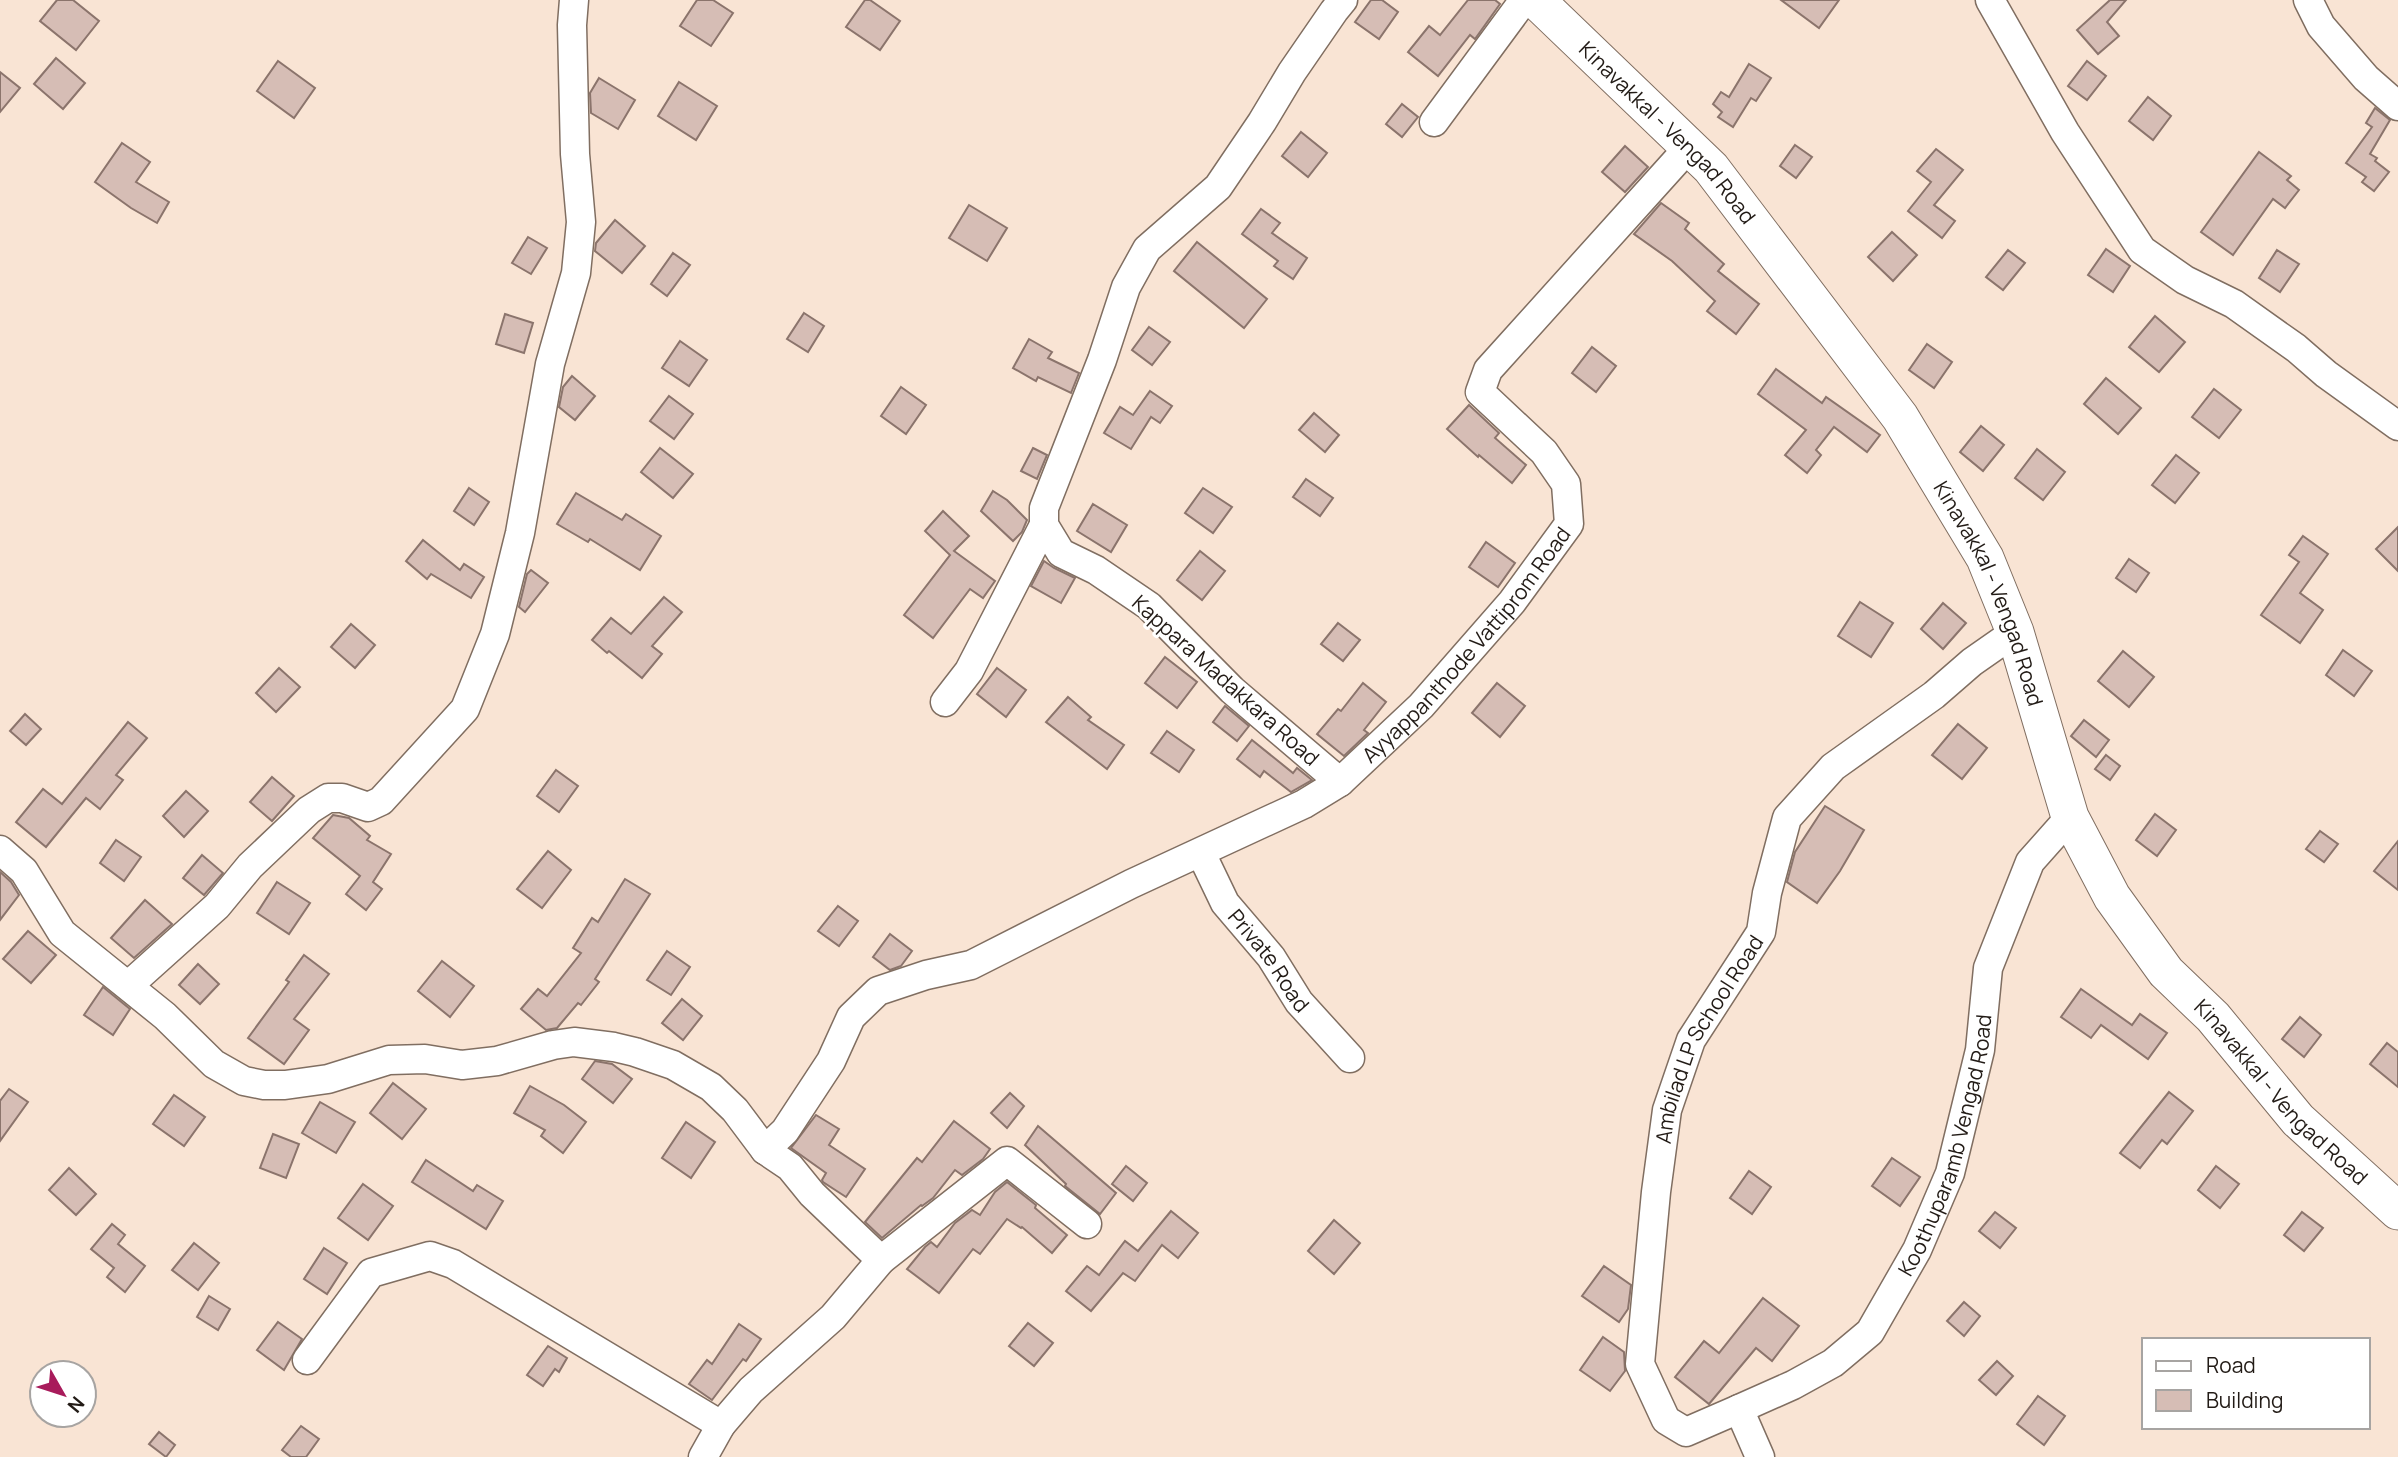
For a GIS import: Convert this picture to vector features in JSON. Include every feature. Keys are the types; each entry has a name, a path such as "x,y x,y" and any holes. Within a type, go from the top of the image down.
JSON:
{"main road":[{"name":"Kinavakkal - Vengad Road","path":"1536,0 1711,168 1900,417 1985,558 2015,632 2070,817 2112,897 2166,972 2213,1017 2298,1120 2398,1211"}],"street":[{"path":"129,985 217,906 250,866 309,810 328,798 342,798 368,807 381,801 465,709 495,634 520,533 550,363 576,273 581,222 574,102 574,0"},
{"path":"946,702 969,671 1044,525 1044,508 1102,360 1126,287 1147,249 1217,187 1343,0"},
{"path":"1434,122 1524,0"},
{"path":"1990,0 2065,132 2142,250 2185,280 2234,303 2398,426"},
{"path":"2308,0 2321,26 2366,78 2398,106"},
{"name":"Ayyappanthode Vattiprom Road","path":"1340,782 1421,706 1512,603 1569,524 1566,484 1544,452 1480,392 1489,370 1689,147"},
{"name":"Kappara Madakkara Road","path":"765,1150 785,1131 831,1061 851,1017 878,991 926,975 971,965 1130,884 1304,804 1340,782 1232,690 1149,606 1096,570 1060,553 1044,525"},
{"name":"Ambilad LP School Road","path":"1740,1409 1686,1432 1666,1420 1640,1364 1656,1192 1667,1110 1691,1040 1761,932 1767,893 1787,818 1833,767 1934,695 1972,662 2015,632"},
{"name":"Koothuparamb Vengad Road","path":"1740,1409 1833,1363 1870,1332 1917,1250 1950,1173 1980,1050 1988,968 2030,862 2070,817"},
{"path":"0,850 24,871 62,933 165,1016 214,1064 244,1081 264,1085 328,1079 389,1060 425,1059 462,1065 497,1061 553,1045 574,1042 635,1052 673,1065 711,1087 736,1110 765,1150 790,1167 812,1194 881,1260"},
{"name":"Private Road","path":"1201,853 1224,903 1271,957 1299,1002 1350,1058"},
{"path":"703,1457 721,1425 751,1391 833,1317 881,1260 1007,1161 1087,1224"},
{"path":"307,1360 371,1273 430,1256 453,1264 721,1425"},
{"path":"1740,1409 1760,1457"}],"building":[{"path":"57,0 73,0 99,21 76,50 40,21"},
{"path":"697,0 713,0 733,13 711,46 680,26"},
{"path":"865,0 870,0 900,21 880,50 846,27"},
{"path":"1371,0 1382,0 1398,12 1379,39 1355,22"},
{"path":"1468,0 1495,0 1500,4 1475,39 1470,35 1438,76 1408,52 1429,26 1440,35"},
{"path":"1781,0 1839,0 1819,28"},
{"path":"2110,0 2126,0 2107,22 2119,36 2098,54 2077,30"},
{"path":"56,58 85,83 63,109 34,84"},
{"path":"278,61 315,88 294,118 257,91"},
{"path":"2087,61 2106,76 2087,100 2068,86"},
{"path":"1749,64 1771,78 1756,101 1751,98 1733,127 1718,117 1722,112 1713,104 1721,92 1729,97"},
{"path":"0,72 20,88 0,112"},
{"path":"599,78 635,100 618,129 591,113 590,93"},
{"path":"679,82 717,106 696,140 658,116"},
{"path":"2148,97 2171,116 2153,140 2129,121"},
{"path":"1402,104 1418,117 1402,137 1386,124"},
{"path":"2375,108 2390,120 2370,154 2389,172 2374,191 2362,182 2366,177 2346,163 2372,127 2366,123"},
{"path":"1301,132 1327,153 1308,177 1282,156"},
{"path":"122,143 150,162 136,182 169,202 157,223 95,182"},
{"path":"1795,145 1812,157 1796,178 1780,166"},
{"path":"1625,146 1648,167 1625,192 1602,172"},
{"path":"1936,149 1963,170 1934,205 1955,221 1942,238 1908,211 1931,182 1917,171"},
{"path":"2259,152 2291,176 2287,180 2299,190 2285,208 2273,199 2233,255 2201,232"},
{"path":"1661,203 1689,223 1685,229 1724,264 1718,271 1759,304 1736,334 1707,311 1715,301 1672,261 1634,234"},
{"path":"969,205 1007,228 987,261 949,238"},
{"path":"1261,209 1280,223 1272,233 1307,258 1293,279 1274,266 1278,261 1242,234"},
{"path":"615,220 645,246 622,273 595,251 596,243"},
{"path":"1892,232 1917,255 1893,281 1868,257"},
{"path":"528,237 547,248 531,274 512,263"},
{"path":"1197,242 1267,299 1244,328 1174,271"},
{"path":"2106,249 2130,266 2113,292 2088,275"},
{"path":"2008,250 2025,263 2003,290 1986,277"},
{"path":"2277,250 2299,264 2280,292 2259,278"},
{"path":"673,253 690,265 667,296 651,284"},
{"path":"804,313 824,326 808,352 787,339"},
{"path":"505,314 533,323 524,353 496,344"},
{"path":"2155,316 2185,342 2159,372 2129,347"},
{"path":"1149,327 1170,342 1152,365 1132,350"},
{"path":"1029,339 1052,352 1048,358 1079,373 1071,393 1038,377 1036,381 1013,368"},
{"path":"680,341 707,360 689,386 662,368"},
{"path":"1927,344 1952,362 1934,388 1909,370"},
{"path":"1592,347 1616,366 1596,392 1572,373"},
{"path":"1776,369 1822,403 1826,397 1880,435 1867,452 1834,427 1816,450 1821,455 1807,473 1785,455 1806,430 1758,394"},
{"path":"572,376 595,396 575,420 559,407 563,387"},
{"path":"2106,378 2141,408 2118,434 2084,404"},
{"path":"901,387 926,405 906,434 881,416"},
{"path":"2214,389 2241,410 2219,438 2192,417"},
{"path":"1150,391 1172,406 1160,423 1151,417 1131,449 1104,433 1120,407 1133,415"},
{"path":"669,396 693,414 674,439 650,421"},
{"path":"1469,405 1499,433 1495,438 1526,465 1512,483 1447,429"},
{"path":"1314,413 1339,435 1325,452 1299,430"},
{"path":"1981,426 2004,445 1983,471 1960,452"},
{"path":"660,448 693,474 673,498 641,472"},
{"path":"1033,448 1047,455 1037,479 1021,471"},
{"path":"2037,449 2065,472 2043,500 2015,478"},
{"path":"2176,455 2199,473 2175,503 2152,485"},
{"path":"1306,479 1333,498 1320,516 1293,497"},
{"path":"469,488 489,502 474,525 454,511"},
{"path":"1203,488 1232,507 1213,533 1185,513"},
{"path":"993,491 1007,500 1027,520 1022,532 1013,541 981,511"},
{"path":"576,493 622,520 626,514 661,536 640,570 590,539 588,542 557,524"},
{"path":"1093,504 1127,525 1111,552 1077,531"},
{"path":"943,511 969,536 954,551 995,581 983,598 970,589 933,638 904,615 950,555 925,531"},
{"path":"2398,527 2398,571 2376,549"},
{"path":"2303,536 2328,554 2300,593 2323,610 2300,643 2261,615 2299,562 2289,555"},
{"path":"423,540 460,570 464,564 484,577 471,598 431,574 427,579 406,561"},
{"path":"1486,542 1515,563 1498,587 1469,567"},
{"path":"1200,551 1225,571 1202,600 1177,580"},
{"path":"2129,559 2149,573 2136,592 2116,578"},
{"path":"1044,561 1075,578 1061,603 1031,586"},
{"path":"531,570 548,583 525,612 519,607 527,574"},
{"path":"664,597 682,612 652,646 662,654 642,678 592,640 611,618 631,634"},
{"path":"1860,602 1893,623 1871,657 1838,636"},
{"path":"1943,603 1966,623 1943,649 1921,629"},
{"path":"1338,623 1360,640 1343,661 1321,644"},
{"path":"351,624 375,645 355,668 331,647"},
{"path":"2343,650 2372,671 2354,696 2326,675"},
{"path":"2123,651 2154,677 2129,707 2098,681"},
{"path":"1165,657 1197,682 1177,708 1145,683"},
{"path":"279,668 300,687 276,712 256,693"},
{"path":"997,668 1026,690 1006,717 977,694"},
{"path":"1363,683 1386,702 1364,730 1368,733 1344,756 1317,734 1338,709 1341,711"},
{"path":"1497,683 1525,706 1500,737 1472,713"},
{"path":"1068,697 1091,717 1088,720 1124,745 1107,769 1046,722"},
{"path":"1225,706 1249,726 1237,741 1213,722"},
{"path":"25,714 41,729 26,745 10,731"},
{"path":"2084,720 2109,740 2096,757 2071,736"},
{"path":"128,722 147,738 116,775 123,780 100,809 86,798 46,847 16,822 43,789 62,804"},
{"path":"1958,724 1987,748 1962,779 1932,755"},
{"path":"1167,731 1194,750 1179,772 1151,753"},
{"path":"1252,740 1293,773 1297,768 1312,780 1291,792 1264,771 1260,777 1237,759"},
{"path":"2106,755 2120,766 2110,780 2095,769"},
{"path":"556,770 578,786 559,812 537,796"},
{"path":"272,777 294,796 272,821 250,802"},
{"path":"186,791 208,811 184,837 163,816"},
{"path":"1825,806 1864,830 1817,903 1787,882 1795,852"},
{"path":"2155,814 2176,830 2157,856 2136,840"},
{"path":"333,815 349,818 370,836 367,840 391,854 373,882 382,889 366,910 346,894 360,876 313,838"},
{"path":"2320,831 2338,844 2324,862 2306,849"},
{"path":"116,840 141,857 124,881 100,863"},
{"path":"2398,841 2398,890 2374,871"},
{"path":"548,851 571,870 542,908 517,889"},
{"path":"202,855 223,873 204,895 183,878"},
{"path":"0,872 11,882 19,895 0,920"},
{"path":"625,879 650,894 595,979 599,982 581,1005 578,1003 557,1028 546,1030 521,1009 538,989 547,996 581,953 573,948 592,918 598,922"},
{"path":"277,882 310,903 289,934 257,913"},
{"path":"145,900 172,924 134,958 111,938"},
{"path":"838,906 858,921 839,946 818,931"},
{"path":"28,931 56,955 31,983 3,959"},
{"path":"890,934 912,951 901,966 890,970 873,957"},
{"path":"667,951 690,967 671,995 647,980"},
{"path":"304,955 329,974 294,1019 309,1030 284,1064 248,1038 289,982 286,980"},
{"path":"442,961 474,986 450,1017 418,991"},
{"path":"198,964 219,984 200,1004 179,985"},
{"path":"103,987 130,1009 113,1035 84,1015"},
{"path":"2081,989 2132,1025 2140,1014 2167,1033 2148,1059 2101,1025 2091,1038 2061,1017"},
{"path":"682,999 702,1016 683,1040 662,1023"},
{"path":"2300,1017 2321,1035 2304,1057 2282,1039"},
{"path":"2387,1043 2398,1052 2398,1087 2370,1064"},
{"path":"595,1061 612,1064 632,1079 613,1103 582,1079"},
{"path":"393,1083 426,1109 402,1139 370,1113"},
{"path":"530,1086 564,1105 586,1122 563,1153 541,1136 545,1130 514,1113"},
{"path":"9,1089 28,1102 0,1141 0,1101"},
{"path":"2169,1092 2193,1111 2167,1144 2162,1140 2140,1168 2120,1153"},
{"path":"1010,1093 1024,1106 1007,1128 991,1113"},
{"path":"174,1095 205,1117 184,1146 153,1124"},
{"path":"320,1102 355,1122 336,1153 302,1133"},
{"path":"816,1115 839,1129 829,1145 865,1169 846,1197 823,1182 826,1173 791,1148"},
{"path":"954,1121 990,1149 983,1159 962,1175 955,1170 933,1198 882,1238 865,1222 917,1158 922,1162"},
{"path":"686,1122 715,1142 691,1178 662,1158"},
{"path":"1038,1126 1116,1193 1100,1214 1065,1186 1066,1184 1025,1145"},
{"path":"273,1134 299,1144 286,1178 260,1168"},
{"path":"1892,1158 1920,1177 1900,1206 1872,1186"},
{"path":"426,1160 473,1191 477,1185 503,1201 486,1229 412,1182"},
{"path":"1126,1166 1147,1183 1133,1201 1112,1184"},
{"path":"2216,1166 2239,1184 2220,1208 2198,1190"},
{"path":"69,1168 96,1194 76,1215 49,1190"},
{"path":"1749,1171 1771,1187 1752,1214 1730,1198"},
{"path":"1007,1182 1067,1235 1052,1253 1022,1227 1007,1219 980,1254 973,1249 939,1293 907,1269 925,1247 931,1242 937,1247 955,1223 972,1210 980,1215 995,1192"},
{"path":"363,1184 393,1206 368,1240 338,1218"},
{"path":"1171,1211 1198,1233 1178,1258 1162,1245 1135,1281 1123,1273 1091,1311 1066,1291 1087,1266 1099,1275 1125,1241 1138,1251"},
{"path":"1995,1212 2016,1228 2000,1248 1979,1231"},
{"path":"2302,1212 2323,1228 2304,1251 2284,1235"},
{"path":"1334,1220 1360,1243 1334,1274 1308,1251"},
{"path":"112,1224 125,1235 118,1244 145,1266 125,1292 107,1277 114,1268 91,1249"},
{"path":"194,1243 219,1263 198,1290 172,1270"},
{"path":"324,1248 347,1263 327,1294 304,1279"},
{"path":"1604,1266 1631,1285 1628,1309 1619,1322 1582,1296"},
{"path":"209,1296 230,1309 218,1330 197,1317"},
{"path":"1763,1298 1799,1326 1772,1361 1756,1348 1709,1404 1675,1377 1704,1341 1719,1353"},
{"path":"1964,1302 1980,1316 1964,1336 1947,1321"},
{"path":"278,1322 302,1339 284,1370 257,1350"},
{"path":"1028,1323 1053,1343 1034,1366 1009,1346"},
{"path":"739,1324 761,1339 712,1400 689,1384 707,1360 712,1364"},
{"path":"1603,1337 1624,1352 1625,1371 1610,1391 1580,1370"},
{"path":"548,1346 567,1358 559,1372 555,1369 543,1386 527,1375"},
{"path":"1997,1361 2013,1376 1996,1395 1979,1380"},
{"path":"2038,1396 2065,1416 2044,1445 2017,1424"},
{"path":"301,1426 319,1439 306,1457 291,1457 282,1450"},
{"path":"159,1432 175,1445 166,1457 149,1444"}]}
